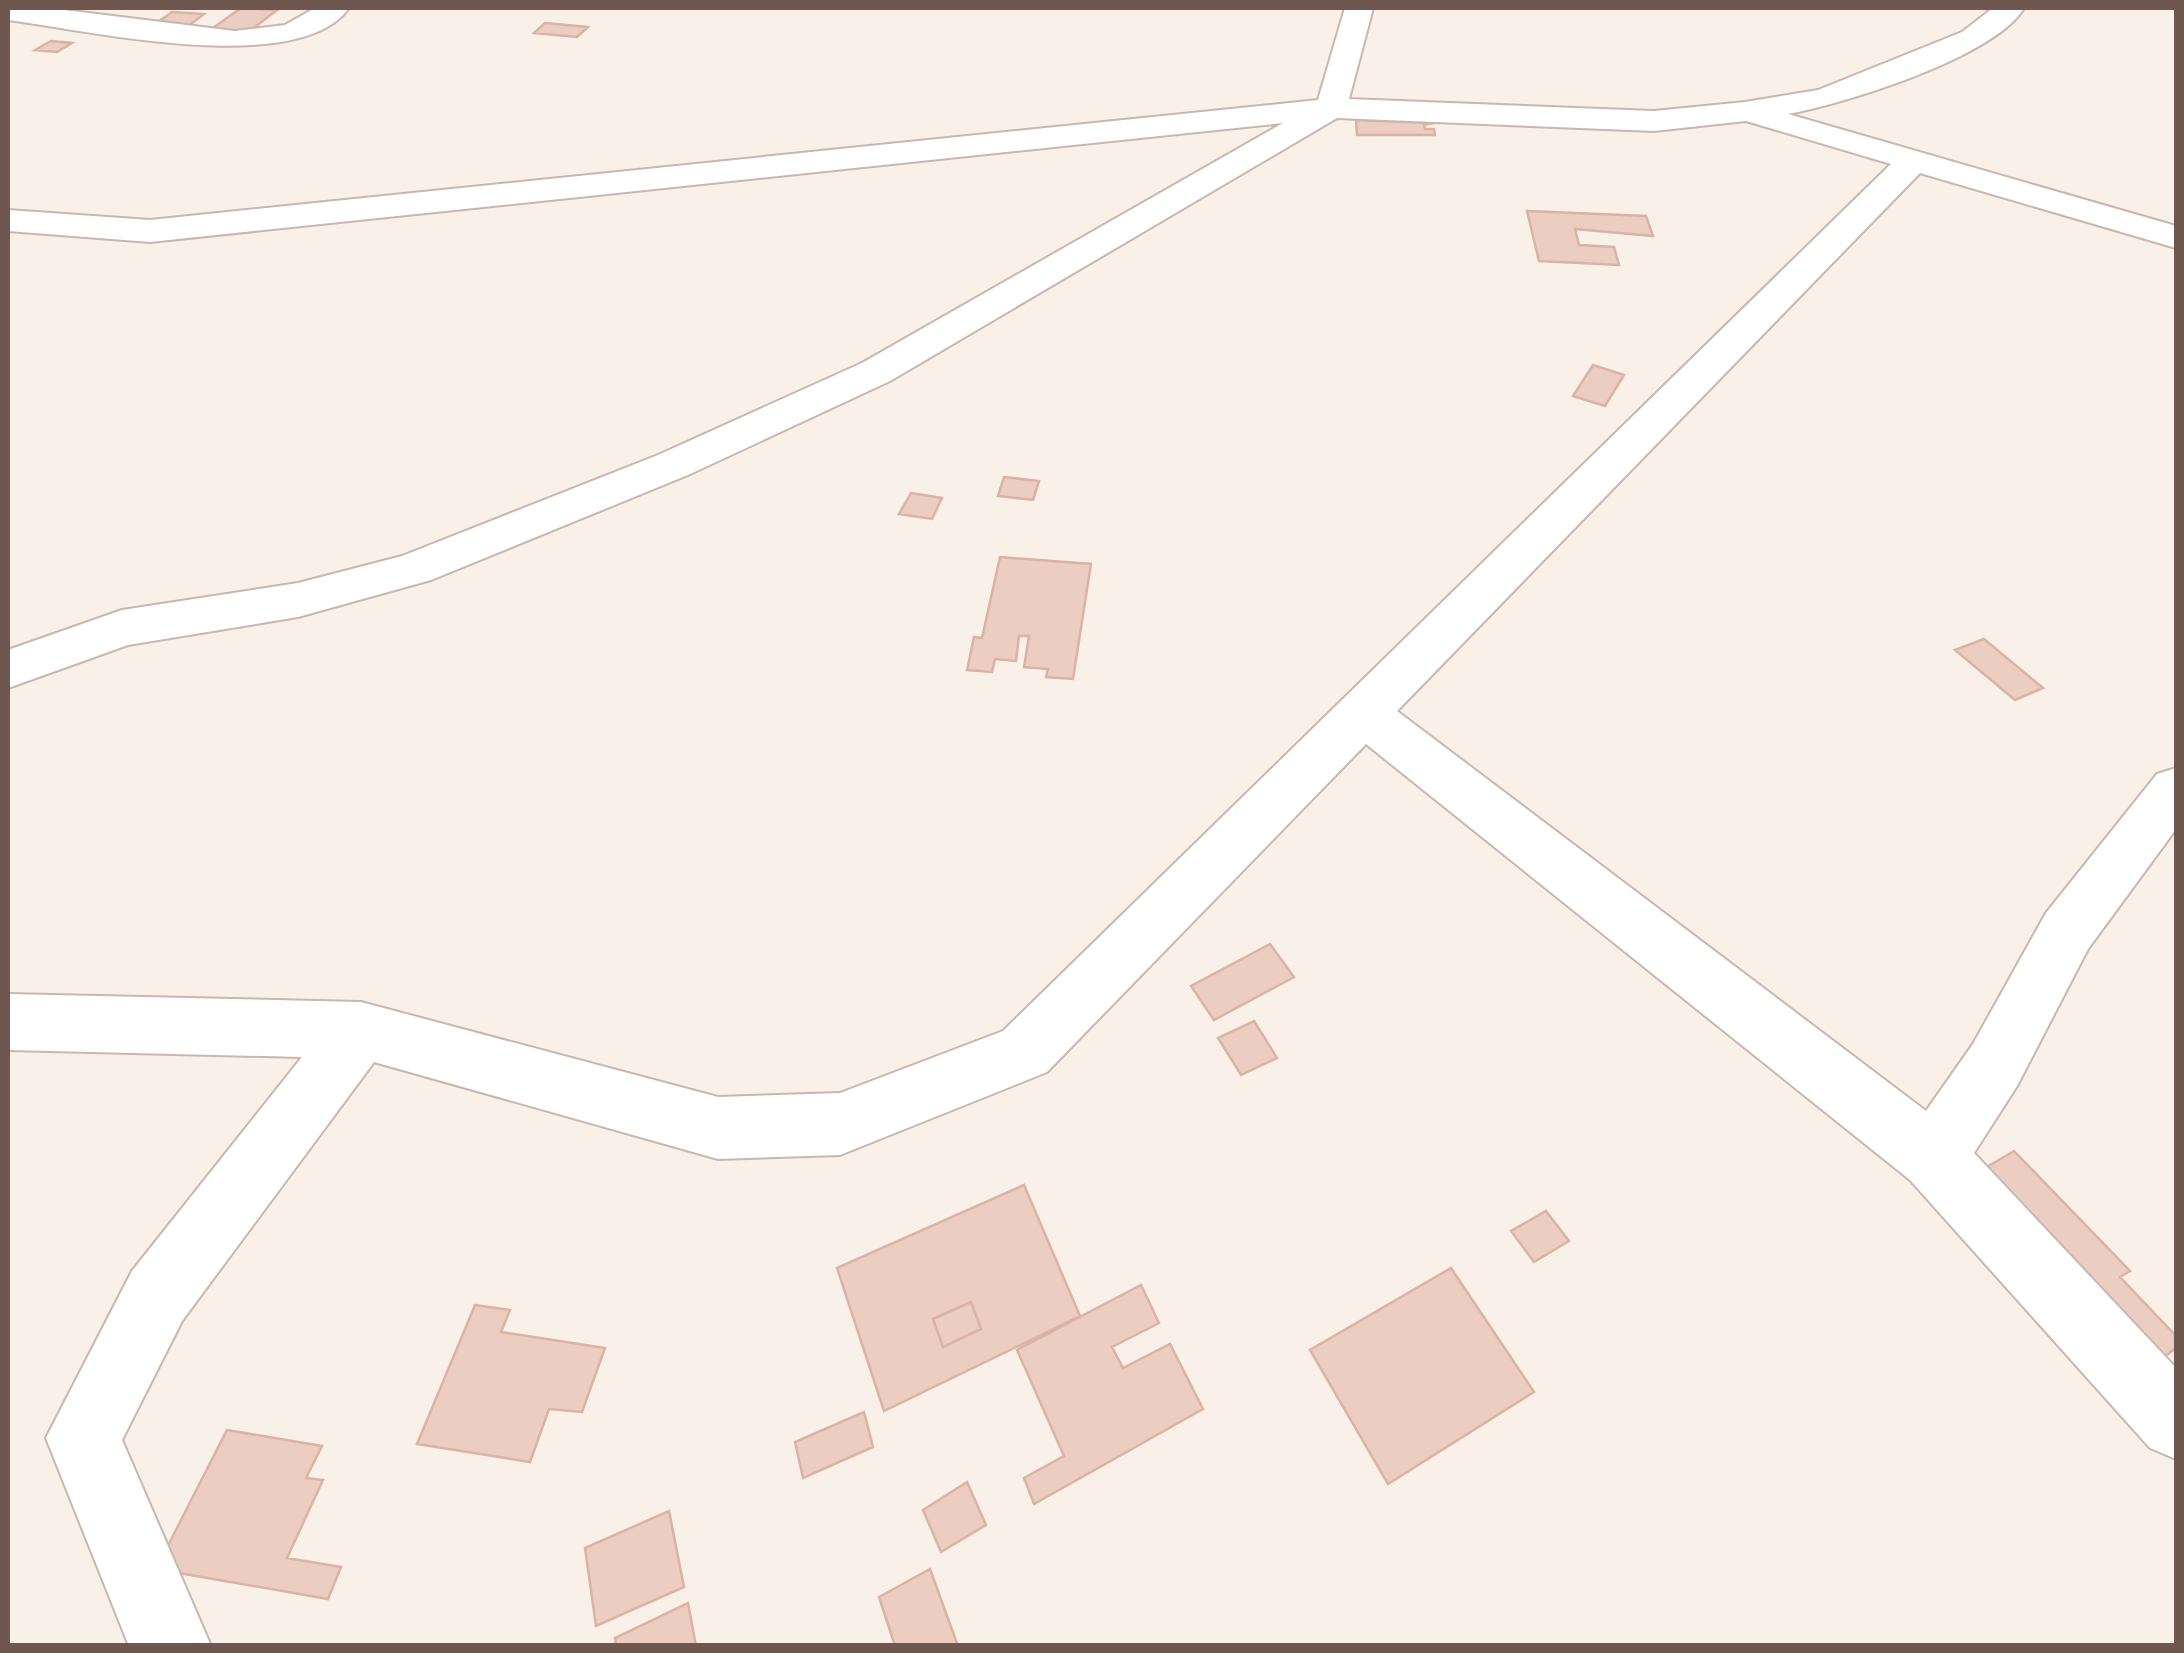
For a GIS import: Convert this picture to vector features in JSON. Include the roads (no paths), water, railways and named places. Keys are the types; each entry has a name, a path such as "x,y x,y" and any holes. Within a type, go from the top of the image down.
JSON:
{"street":[{"path":"8,11 235,40 292,33 334,8"},
{"path":"8,669 122,628 298,600 415,569 673,465 876,372 1331,108 1358,8"},
{"path":"8,220 150,231 1331,108 1654,121 1745,112 1826,98 1914,64 1972,38 2010,8"},
{"path":"1745,112 2176,237"},
{"path":"8,1022 361,1030 718,1128 840,1124 1025,1052 1912,162"},
{"path":"1363,713 1933,1158 2176,1422"},
{"path":"1933,1158 1995,1065 2068,931 2176,789"},
{"path":"170,1646 83,1438 157,1296 361,1030"}]}
